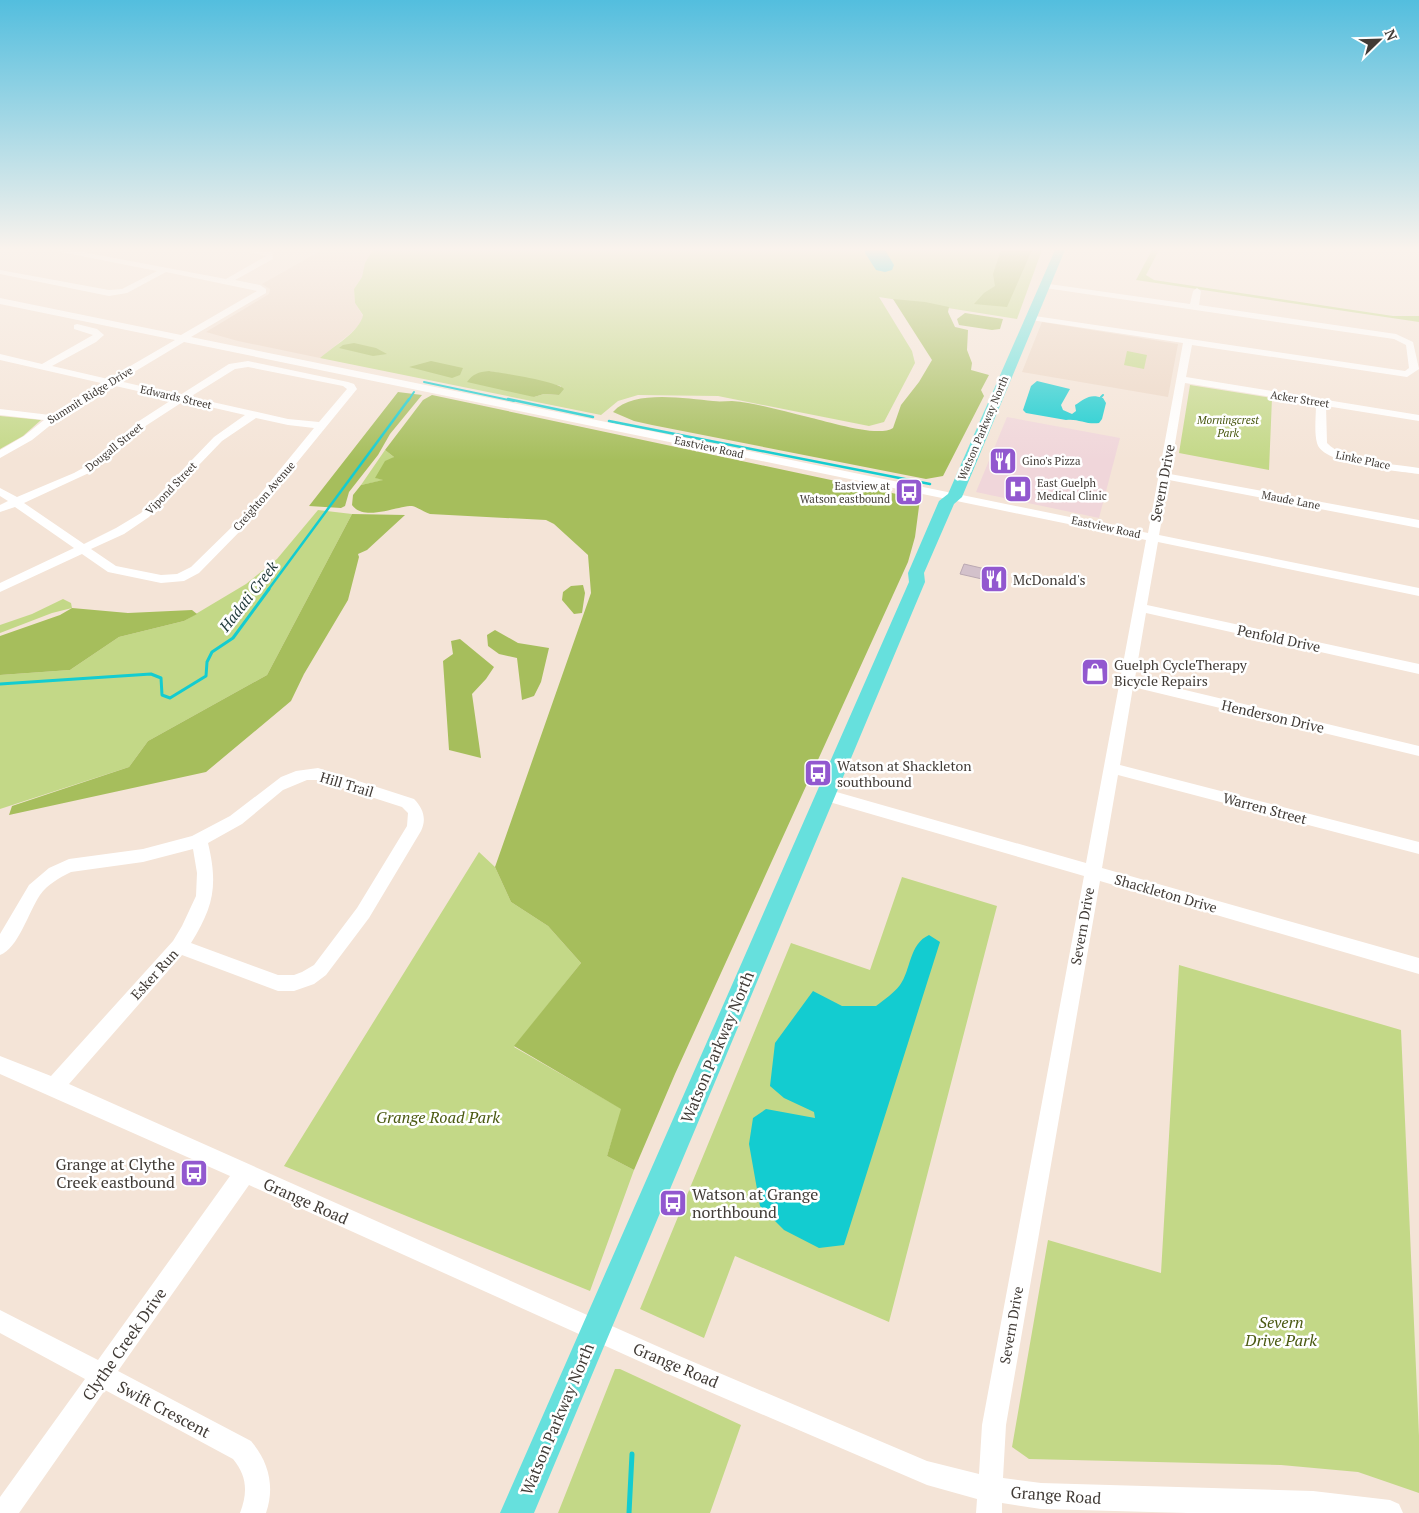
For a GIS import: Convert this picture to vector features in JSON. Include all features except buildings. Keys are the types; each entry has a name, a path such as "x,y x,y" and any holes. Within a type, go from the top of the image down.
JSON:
{"main road":[{"name":"Watson Parkway North","path":"517,1513 917,582 924,578 957,503 954,497 1029,321"}],"street":[{"name":"Eastview Road","path":"95,321 1419,592"},
{"name":"Summit Ridge Drive","path":"0,455 28,438 51,418 214,321"},
{"path":"1060,321 1399,374 1410,373 1414,369 1410,344 1399,338 1288,321"},
{"path":"43,367 99,335 94,331 66,325"},
{"name":"Severn Drive","path":"989,1501 994,1425 1188,341"},
{"name":"Edwards Street","path":"0,358 253,415 323,426"},
{"name":"Creighton Avenue","path":"0,491 103,565 122,572 161,580 180,578 189,574 242,523 352,392 351,386 244,364 226,369 181,398"},
{"name":"Acker Street","path":"1182,379 1419,418"},
{"name":"Dougall Street","path":"0,510 87,470 135,429 181,398"},
{"name":"Linke Place","path":"1321,402 1322,444 1326,450 1343,457 1419,471"},
{"path":"0,412 51,418"},
{"name":"Vipond Street","path":"0,588 82,550 138,521 218,439 253,415"},
{"name":"Maude Lane","path":"1164,476 1419,524"},
{"name":"Penfold Drive","path":"1139,608 1419,669"},
{"name":"Henderson Drive","path":"1126,681 1419,751"},
{"name":"Warren Street","path":"1111,768 1419,848"},
{"name":"Hill Trail","path":"0,948 17,923 35,887 44,877 68,866 156,852 199,841 231,823 283,782 306,773 318,774 408,803 416,812 418,819 415,827 363,913 320,970 308,978 294,983 278,983 179,946"},
{"name":"Shackleton Drive","path":"826,795 1419,966"},
{"name":"Esker Run","path":"54,1087 179,946 196,921 206,900 206,873 199,841"},
{"name":"Grange Road","path":"0,1065 54,1087 244,1174 596,1330 989,1501 1041,1496 1313,1504 1390,1513"},
{"name":"Clythe Creek Drive","path":"4,1513 244,1174"},
{"name":"Swift Crescent","path":"0,1321 242,1450 252,1460 258,1473 258,1490 253,1513"}],"shaded area":[{"path":"225,321 362,321 351,333 320,358 238,341 206,332"},
{"path":"1042,322 1178,344 1168,397 1022,372"},
{"path":"1007,417 1120,438 1099,518 976,492"}],"green space":[{"path":"361,321 893,321 912,351 915,363 884,422 869,426 718,396 638,395 618,401 601,415 320,358 345,339","holes":["489,371 561,386 559,395 544,394 534,397"]},
{"path":"907,321 952,321 955,327 968,330 967,350 972,363 971,370 989,375 981,390 984,396 943,476 926,479 652,425 634,421 613,412 622,405 634,400 647,398 732,401 864,430 886,431 893,428 901,405 919,382 932,360"},
{"path":"958,321 1003,321 1000,329 992,330 959,325"},
{"path":"354,343 376,348 387,354 373,356 339,348 343,345"},
{"path":"1127,351 1147,355 1144,369 1124,365"},
{"path":"431,361 463,368 460,375 452,378 409,367"},
{"path":"489,371 540,380 564,389 559,395 544,394 534,397 467,382 476,374"},
{"name":"Morningcrest Park","path":"1190,385 1272,398 1269,470 1179,453"},
{"path":"398,392 422,395 390,434 378,455 349,492 345,506 341,508 309,506"},
{"path":"432,395 920,499 915,537 908,562 675,1074 634,1170 607,1156 621,1109 514,1046 581,963 548,926 511,902 495,867 591,593 588,555 554,524 546,520 430,514 412,506 372,513 357,510 352,505 353,495 361,485 383,480 375,478 385,461 394,457 385,450 423,400"},
{"path":"0,416 41,420 23,436 0,449"},
{"path":"385,450 394,457 376,478 385,480 361,485"},
{"path":"318,510 352,514 267,675 148,741 129,767 0,809 0,675 70,670 119,637 184,621 246,584 277,559"},
{"path":"352,514 405,515 367,550 358,554 359,557 348,600 304,674 291,701 206,772 9,815 12,806 129,767 148,741 267,675"},
{"path":"583,585 585,593 582,613 574,614 562,600 563,592 571,586"},
{"path":"63,599 71,603 72,608 52,613 0,633 0,625 32,614"},
{"path":"72,608 128,613 192,610 197,614 184,621 119,637 70,670 0,675 0,636 60,615"},
{"path":"495,630 518,643 549,648 541,682 534,696 522,700 517,658 499,654 488,646 487,635"},
{"path":"460,639 494,667 472,694 481,758 449,750 443,661 453,654 451,641"},
{"name":"Grange Road Park","path":"479,852 495,867 511,902 548,926 581,963 514,1047 622,1109 607,1156 634,1170 590,1291 284,1166"},
{"path":"902,877 997,906 889,1322 735,1256 704,1338 640,1309 791,943 870,970"},
{"name":"Severn Drive Park","path":"1179,965 1401,1030 1419,1436 1419,1493 1358,1472 1281,1465 1029,1459 1012,1447 1048,1240 1161,1273"},
{"path":"615,1369 620,1369 741,1425 710,1513 558,1513"}],"water":[{"path":"1037,381 1070,389 1061,405 1063,410 1072,414 1076,411 1075,405 1085,399 1091,396 1103,398 1106,403 1102,419 1099,423 1090,423 1026,413 1023,410 1031,386"},
{"path":"929,935 940,942 844,1245 819,1248 784,1230 760,1206 749,1144 753,1118 766,1109 815,1118 814,1112 784,1098 770,1086 775,1043 813,991 842,1006 876,1006 892,994 900,985 918,944"}],"waterway":[{"path":"424,382 514,401"},
{"name":"Hadati Creek","path":"408,401 414,392"},
{"name":"Hadati Creek","path":"268,590 409,399"},
{"path":"508,399 593,417"},
{"path":"609,421 930,484"},
{"name":"Hadati Creek","path":"0,684 151,674 161,678 162,695 170,698 206,676 207,662 212,652 233,638 269,589"},
{"path":"629,1513 632,1454"}],"place":[{"name":"Gino's Pizza","path":"1003,461"},
{"name":"East Guelph Medical Clinic","path":"1018,489"},
{"name":"Eastview at Watson eastbound","path":"909,492"},
{"name":"McDonald's","path":"994,579"},
{"name":"Guelph CycleTherapy Bicycle Repairs","path":"1095,672"},
{"name":"Watson at Shackleton southbound","path":"818,773"},
{"name":"Grange at Clythe Creek eastbound","path":"194,1173"},
{"name":"Watson at Grange northbound","path":"673,1203"}]}
